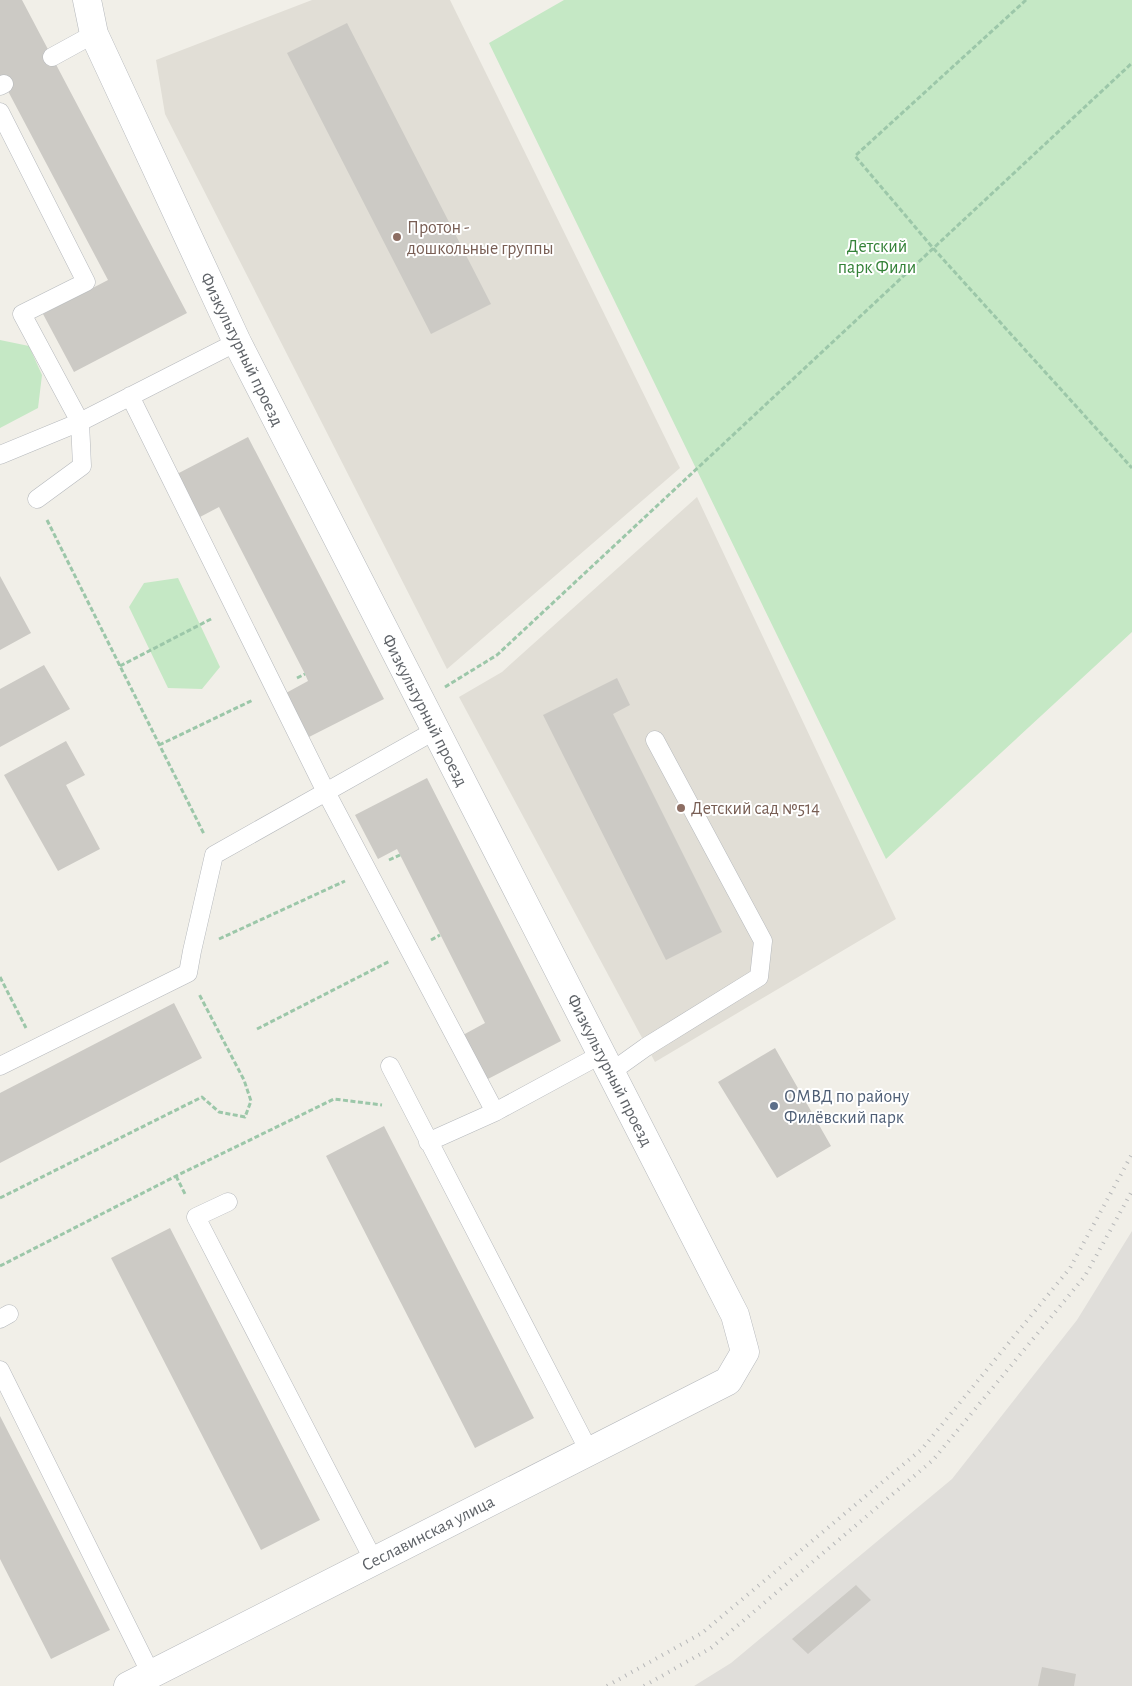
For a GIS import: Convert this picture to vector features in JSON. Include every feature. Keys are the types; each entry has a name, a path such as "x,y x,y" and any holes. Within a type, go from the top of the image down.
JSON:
{"street":[{"name":"Физкультурный проезд","path":"73,0 94,34 236,342 736,1315 745,1352 728,1381"},
{"name":"Физкультурный проезд","path":"87,0 94,34"},
{"name":"Сеславинская улица","path":"140,1680 728,1381"}],"lane":[{"path":"52,57 94,34"},
{"path":"0,112 86,282 22,314 80,422 82,466 37,499"},
{"path":"0,456 80,422 236,342"},
{"path":"130,396 326,792 495,1112"},
{"path":"0,1066 188,974 214,855 436,730"},
{"path":"428,1142 646,1047 759,976 763,941 655,740"},
{"path":"390,1066 589,1451"},
{"path":"228,1202 196,1217 374,1561"},
{"path":"0,1370 140,1680"}],"path":[{"path":"1026,0 855,156 933,248 1132,468"},
{"path":"422,702 497,655 1132,63"},
{"path":"37,499 214,855"},
{"path":"120,666 234,607"},
{"path":"159,746 305,674"},
{"path":"192,951 400,855"},
{"path":"257,1029 440,935"},
{"path":"0,1198 202,1097 219,1112 245,1117 251,1101 244,1080 188,974"},
{"path":"0,977 36,1048"},
{"path":"0,1266 176,1176 334,1099 411,1108"}],"shaded area":[{"name":"Протон - дошкольные группы","path":"312,0 450,0 680,468 447,669 165,114 156,60"},
{"name":"Детский сад №514","path":"697,497 896,919 655,1062 459,697 502,672"},
{"path":"1132,1231 1132,1686 694,1686 731,1663 952,1479 1077,1320"}],"green space":[{"name":"Детский парк Фили","path":"564,0 1132,0 1132,632 886,859 489,43"},
{"path":"0,340 29,346 42,375 38,408 0,428"},
{"path":"178,578 220,667 202,689 168,688 129,607 144,583"}],"building":[{"path":"0,0 22,0 187,313 74,372 43,314 108,280 0,76"},
{"path":"347,23 491,304 431,334 287,53"},
{"path":"248,437 384,699 309,737 286,693 308,681 305,674 219,507 200,517 177,474"},
{"path":"0,576 31,633 0,650"},
{"path":"44,665 70,709 0,747 0,689"},
{"path":"617,678 630,705 613,714 722,932 666,960 543,715"},
{"path":"66,741 85,775 66,785 100,849 58,871 4,775"},
{"path":"427,778 561,1041 486,1080 463,1035 485,1023 397,849 378,859 355,815"},
{"path":"174,1003 202,1058 0,1163 0,1093"},
{"path":"775,1048 831,1146 777,1178 718,1082"},
{"path":"384,1126 534,1418 475,1448 326,1156"},
{"path":"170,1228 320,1520 261,1550 111,1258"},
{"path":"0,1416 110,1630 51,1659 0,1559"},
{"path":"856,1585 871,1600 808,1654 792,1639"},
{"path":"1042,1667 1076,1674 1074,1686 1038,1686"}],"railway":[{"path":"607,1686 702,1633 922,1449 1070,1268 1132,1154"},
{"path":"644,1686 711,1648 933,1460 1085,1276 1132,1191"}],"place":[{"name":"Протон - дошкольные группы","path":"397,237"},
{"name":"Детский сад №514","path":"681,808"},
{"name":"ОМВД по району Филёвский парк","path":"774,1106"}]}
